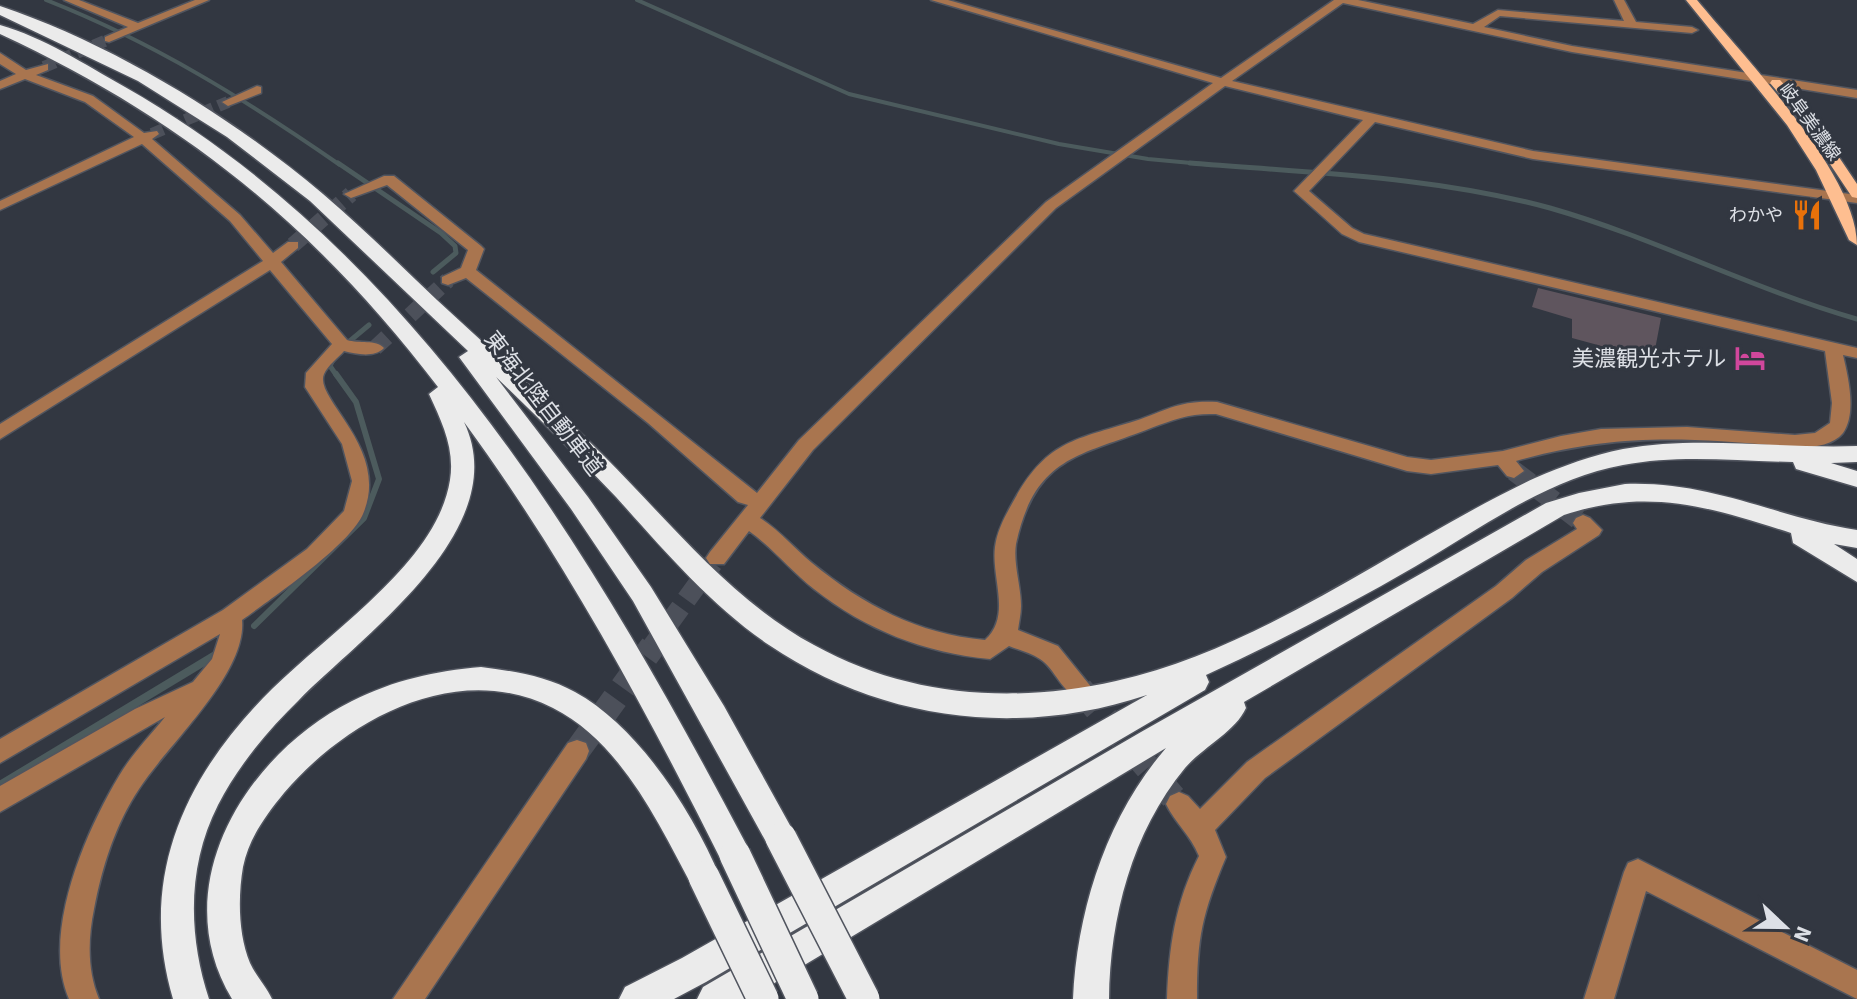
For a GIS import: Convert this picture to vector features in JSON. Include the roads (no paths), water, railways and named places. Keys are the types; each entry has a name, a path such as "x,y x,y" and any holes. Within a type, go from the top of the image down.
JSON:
{"highway":[{"name":"東海北陸自動車道","path":"0,10 120,64 230,130 283,169 402,277 463,349 581,504 681,659 781,838 864,999"},
{"path":"0,29 93,73 144,104 254,181 422,368 448,406 462,437 465,467 459,496 446,526 425,559 393,595 290,690 245,741 208,793 184,850 175,911 180,971 191,999"},
{"path":"304,240 374,293 434,365 548,521 669,725 803,999"},
{"path":"402,277 575,441 723,592 764,627 805,654 850,677 895,693 944,703 995,707 1051,706 1147,686 1191,671 1280,631"},
{"path":"637,999 694,970 1521,494 1588,466 1621,456 1659,451 1857,454"},
{"path":"1759,454 1857,479"},
{"path":"715,999 1151,741 1555,509 1613,491 1682,494 1741,507 1829,535 1857,539"},
{"path":"1741,507 1785,527 1857,572"},
{"path":"1091,999 1100,918 1118,860 1142,807 1170,765 1206,730 1298,659"},
{"path":"254,999 246,991 228,951 223,907 228,859 248,816 277,777 318,737 359,710 403,691 450,680 492,678 529,685 565,699 594,721 625,753 667,808 763,999"}],"main road":[{"name":"岐阜美濃線","path":"1691,0 1792,123 1837,196 1857,240"},
{"name":"岐阜美濃線","path":"1718,34 1775,82 1803,114 1857,196"}],"street":[{"path":"69,0 136,28"},
{"path":"111,38 204,0"},
{"path":"936,0 1222,82 1533,155 1837,196 1857,196"},
{"path":"971,10 990,0"},
{"path":"717,558 806,445 1051,205 1342,0 1572,49 1857,94"},
{"path":"1619,0 1633,27"},
{"path":"1475,28 1498,13 1692,30"},
{"path":"0,57 44,84 89,99 147,136 235,218 270,263 346,346 375,348"},
{"path":"0,85 44,67"},
{"path":"231,101 254,91"},
{"path":"1372,118 1301,191 1303,196 1347,231 1359,237 1857,353"},
{"path":"0,206 147,136"},
{"path":"356,192 389,179 476,249 468,271 448,280"},
{"path":"0,433 304,240"},
{"path":"468,271 655,419 745,497 759,501"},
{"path":"0,752 231,616 314,555 353,514 362,481 351,444 314,387 315,373 346,346"},
{"path":"744,520 756,523 828,590 885,625 960,649 990,650 1006,635 1010,605 1005,548 1013,520 1036,477 1060,454 1170,412 1194,407 1217,408 1407,464 1431,467 1509,465 1579,438 1632,434 1814,439 1835,431 1843,417 1833,347"},
{"path":"1200,827 1256,770 1504,592 1534,566 1592,530 1583,523"},
{"path":"84,999 77,983 76,929 89,863 129,782 222,663 232,631 231,616"},
{"path":"1006,635 1050,653 1080,688"},
{"path":"0,800 144,716 200,689"},
{"path":"408,999 577,751"},
{"path":"1179,804 1200,827 1213,857 1196,887 1183,933 1182,999"},
{"path":"1599,999 1638,872 1857,986"}],"waterway":[{"path":"46,0 124,34 198,74 340,165"},
{"path":"637,0 849,94 1059,144 1148,159 1198,164"},
{"path":"338,163 441,233 455,246 456,253 433,272"},
{"path":"1190,163 1198,164"},
{"path":"1198,164 1371,177 1506,197 1589,220 1857,319"},
{"path":"1198,164 1213,165"},
{"path":"345,345 369,325"},
{"path":"333,360 330,366 337,376"},
{"path":"254,626 364,518 379,479 356,402 336,374"},
{"path":"0,785 217,654"}],"tunnel":[{"path":"44,67 109,39"},
{"path":"152,134 228,102"},
{"path":"293,245 351,194"},
{"path":"375,348 448,280"},
{"path":"1514,471 1583,523"},
{"path":"651,648 713,563"},
{"path":"577,751 653,646"},
{"path":"1080,689 1179,804"}],"place":[{"name":"わかや","path":"1807,215"},
{"name":"美濃観光ホテル","path":"1750,358"}]}
